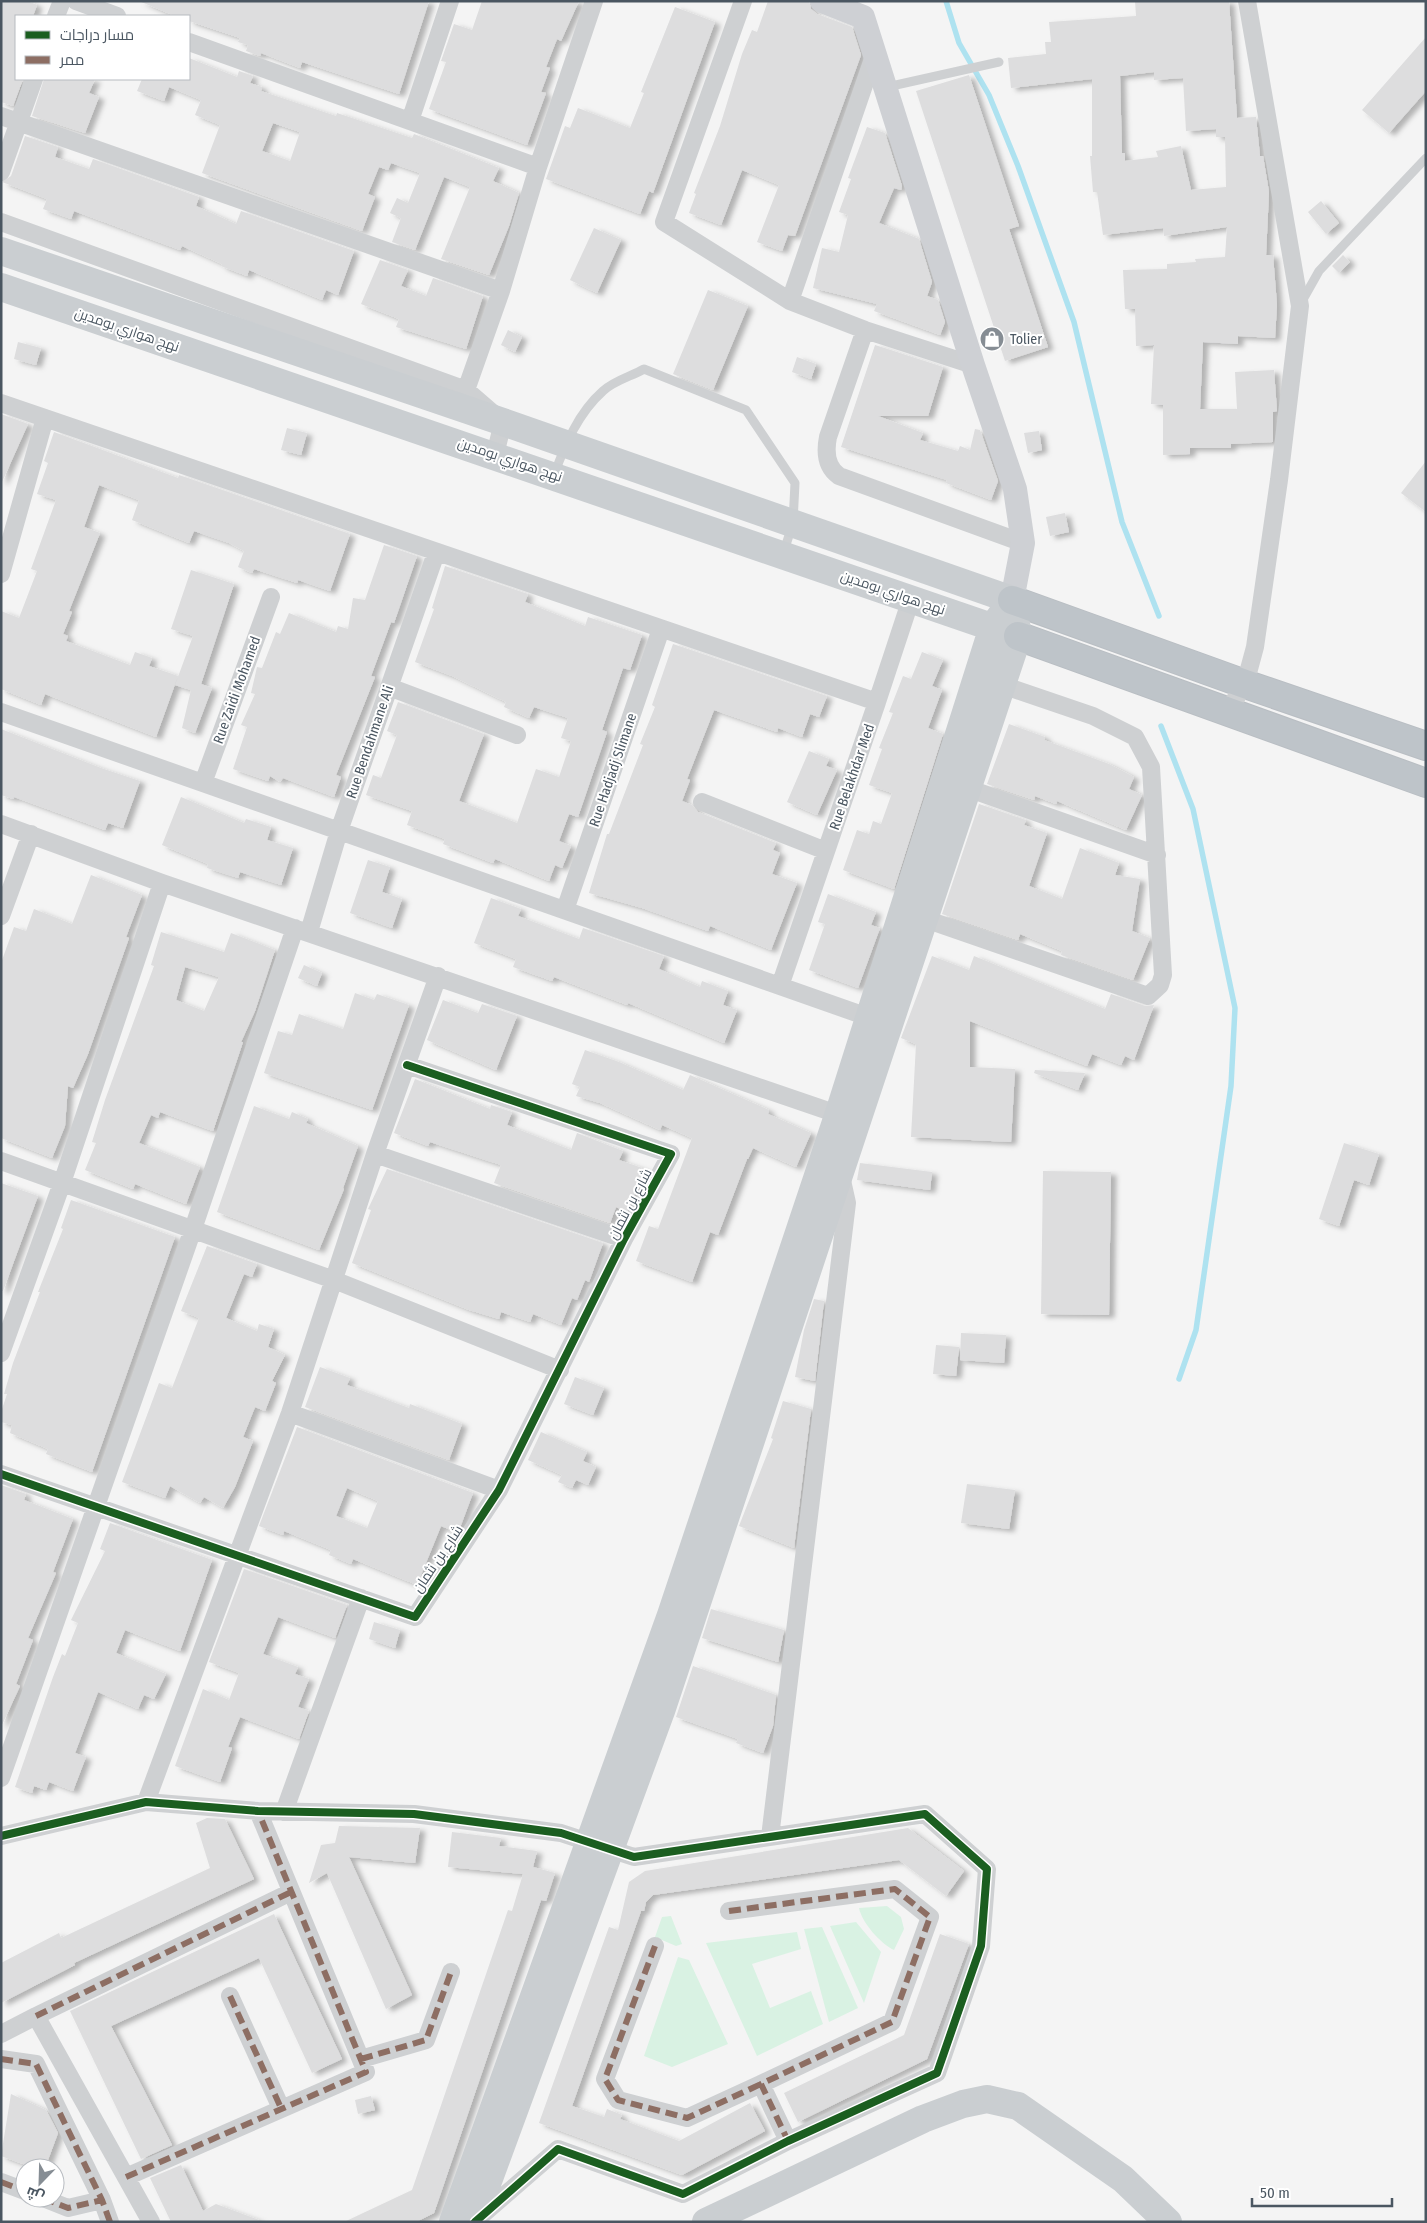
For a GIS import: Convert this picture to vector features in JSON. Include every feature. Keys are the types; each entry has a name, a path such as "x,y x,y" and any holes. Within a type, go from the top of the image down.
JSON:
{"highway":[{"path":"1012,600 1244,684 1426,746"},
{"path":"1006,632 1426,783"},
{"path":"1346,754 1357,722"}],"main road":[{"path":"1,252 503,422 1012,600 1006,632 1002,685 924,919 847,1117 671,1615 600,1846 462,2221"},
{"name":"نهج هواري بومدين","path":"1,287 496,455 782,556 1006,632"},
{"path":"600,1846 661,1711 727,1517 840,1168 847,1117 868,1017 1006,632"},
{"path":"706,2222 923,2119 963,2104 987,2100 1018,2106 1123,2179 1168,2222"}],"street":[{"path":"56,15 62,1"},
{"path":"76,1 114,15"},
{"path":"410,121 450,1"},
{"path":"466,390 501,290 538,167 594,1"},
{"path":"743,1 664,222 790,301 865,330 973,365"},
{"path":"822,1 863,17 973,365 1015,489 1023,542 1012,600"},
{"path":"1227,712 1244,684 1255,647 1279,480 1300,306 1247,1"},
{"path":"190,42 538,167"},
{"path":"790,301 874,56"},
{"path":"1,172 34,80"},
{"path":"1,116 501,290"},
{"path":"1,222 466,390 503,422 496,455"},
{"path":"865,330 828,437 827,455 830,468 839,476 1023,542"},
{"path":"1,403 877,702"},
{"path":"1,574 45,418"},
{"name":"Rue Bendahmane Ali","path":"1,1778 193,1228 338,831 436,553"},
{"name":"Rue Zaidi Mohamed","path":"203,783 271,597"},
{"name":"Rue Belakhdar Med","path":"780,986 877,702 910,599"},
{"name":"Rue Hadjadj Slimane","path":"565,910 661,629"},
{"path":"924,919 1148,996 1160,985 1163,974 1151,767 1136,737 1093,716 1002,685"},
{"path":"389,688 517,734"},
{"path":"1,712 868,1017"},
{"path":"967,788 1157,855"},
{"path":"702,802 826,851"},
{"path":"1,824 162,883 847,1117"},
{"path":"1,916 31,834"},
{"path":"1,1354 62,1183 162,883"},
{"path":"146,1802 290,1413 375,1154 438,976"},
{"name":"شارع بن نثمان","path":"1,1474 415,1617 499,1490 624,1239 671,1154 407,1065"},
{"path":"375,1154 624,1239"},
{"path":"1,1161 193,1228 334,1280 560,1370"},
{"path":"770,1837 847,1203 840,1168"},
{"path":"290,1413 499,1490"},
{"path":"284,1812 361,1598"},
{"path":"1,1836 146,1802 258,1811 414,1814 561,1832 634,1857 925,1814 986,1869 981,1946 937,2074 788,2141 683,2194 558,2149 462,2221"},
{"path":"126,2177 366,2072 258,1811"},
{"path":"656,1946 605,2079 618,2100 687,2118 892,2022 930,1917 896,1889 729,1911"},
{"path":"1,2034 291,1892"},
{"path":"361,2059 426,2040 451,1972"},
{"path":"230,1996 281,2108"},
{"path":"36,2016 151,2222"},
{"path":"1,2059 36,2064 102,2200 110,2222"},
{"path":"761,2084 788,2141"},
{"path":"1,2182 15,2187"},
{"path":"65,2207 68,2208 102,2200"}],"lane":[{"path":"884,87 994,63"},
{"path":"1300,306 1318,271 1426,158"},
{"path":"554,475 565,445 578,422 603,390 644,369 746,410 795,483 793,523 782,556"}],"green space":[{"path":"887,1906 901,1917 904,1929 894,1950 883,1943 873,1932 864,1920 859,1908"},
{"path":"671,1916 682,1944 676,1946 655,1937 662,1917"},
{"path":"856,1922 881,1952 864,2003 830,1926"},
{"path":"822,1927 858,2008 829,2022 804,1929"},
{"path":"797,1932 801,1949 752,1964 770,2008 811,1991 823,2024 757,2056 706,1943"},
{"path":"678,1957 689,1960 728,2044 672,2067 644,2056"}],"building":[{"path":"1,1 27,1 37,5 33,15 15,15 15,80 23,80 13,106 1,102"},
{"path":"139,1 429,1 399,94 302,62 300,68 261,53 260,56 246,51 248,45 238,42 240,38 190,21 190,15 173,15"},
{"path":"482,1 579,1 561,41 557,39 546,67 550,68 541,92 546,93 527,145 429,109 446,62 441,61 454,24 472,30"},
{"path":"768,1 809,1 811,9 817,14 852,27 861,55 795,236 788,235 782,251 757,242 779,185 742,170 721,225 689,213 696,194 694,193 720,126 742,54 752,30 757,32"},
{"path":"1135,1 1229,1 1237,118 1256,117 1260,156 1263,156 1269,192 1266,255 1273,255 1277,305 1275,338 1238,336 1238,344 1203,342 1200,409 1237,409 1235,372 1274,370 1277,411 1273,412 1273,442 1231,444 1231,448 1190,448 1190,454 1163,455 1163,405 1151,404 1154,345 1136,346 1135,309 1125,309 1123,270 1167,269 1167,264 1196,262 1195,259 1225,257 1227,227 1164,236 1163,228 1103,235 1097,192 1093,192 1090,156 1092,156 1092,79 1011,88 1008,58 1046,54 1045,42 1051,42 1049,22 1136,16","holes":["1154,72 1154,80 1183,78 1186,131 1216,129 1216,137 1225,137 1226,187 1191,190 1181,146 1156,151 1158,157 1125,161 1125,153 1122,153 1120,76"]},
{"path":"675,7 715,22 653,193 649,191 640,214 546,179 565,126 570,128 578,108 630,128 644,93 641,92"},
{"path":"1426,37 1426,91 1389,133 1362,110"},
{"path":"190,58 237,77 239,71 253,76 250,83 262,87 261,91 336,116 337,113 412,138 414,134 499,168 493,181 519,193 509,226 489,275 441,259 470,187 444,177 415,250 392,242 401,218 390,213 397,198 408,203 420,173 391,163 388,170 379,167 368,194 375,197 362,231 202,173 220,125 195,115 201,100 169,87 164,101 137,91 142,80 190,80","holes":["273,123 300,132 290,161 262,151"]},
{"path":"969,75 1019,226 1009,229 1048,347 1005,361 916,91"},
{"path":"44,80 95,80 89,93 99,97 85,133 32,116"},
{"path":"867,127 885,133 902,186 901,190 894,188 879,223 919,239 932,282 927,296 938,300 945,322 940,335 874,311 877,304 813,288 822,248 839,252 848,215 839,212 851,179 848,178"},
{"path":"25,136 58,147 55,157 89,169 93,159 199,197 196,206 236,224 241,211 354,251 338,295 326,290 322,300 249,270 247,276 221,266 222,264 182,246 180,250 74,211 71,219 43,209 47,199 2,182 11,176"},
{"path":"1321,201 1339,223 1326,234 1308,212"},
{"path":"594,228 621,240 597,293 570,280"},
{"path":"1343,255 1350,262 1339,273 1332,266"},
{"path":"380,260 408,270 401,286 426,296 433,278 483,296 466,349 396,327 399,319 361,304"},
{"path":"708,290 748,306 713,390 673,374"},
{"path":"508,330 522,337 515,352 501,345"},
{"path":"18,342 41,348 36,365 14,359"},
{"path":"875,345 943,367 928,416 878,416 923,433 920,440 958,451 960,446 970,450 975,429 980,430 998,481 991,500 946,483 947,480 841,447"},
{"path":"797,357 816,364 811,379 792,372"},
{"path":"1,414 28,424 2,482 1,482"},
{"path":"287,428 307,433 301,455 281,450"},
{"path":"1039,431 1042,450 1028,453 1024,433"},
{"path":"54,432 178,478 179,475 350,534 330,591 298,580 297,583 254,569 252,573 238,567 244,551 229,543 194,531 189,543 132,520 139,500 99,485 84,527 100,533 69,611 72,612 63,634 68,636 66,641 130,665 135,652 152,658 149,666 178,676 156,737 45,694 41,705 1,689 1,611 19,618 37,571 31,569 56,500 37,494 48,463 44,461"},
{"path":"1426,461 1426,512 1401,493"},
{"path":"1065,513 1069,532 1050,536 1046,517"},
{"path":"384,545 417,556 394,623 391,622 371,676 375,677 336,775 341,777 334,797 283,778 280,782 270,776 268,781 233,769 247,727 241,725 255,694 251,693 257,667 262,668 276,632 280,634 289,613 336,632 338,626 348,629 353,598 365,600"},
{"path":"445,566 528,594 525,602 585,626 588,617 642,635 630,670 623,668 602,730 607,732 578,817 569,814 559,841 571,846 562,868 555,865 549,881 495,859 493,863 443,844 445,839 407,825 412,811 366,795 373,775 381,778 397,735 387,731 398,702 484,734 459,801 517,823 536,769 559,777 571,741 561,738 568,718 534,707 529,718 504,707 506,702 452,676 415,662 434,609 432,608"},
{"path":"191,570 234,584 201,684 212,688 195,733 182,728 191,690 175,685 193,636 171,629"},
{"path":"673,644 827,696 819,717 810,714 802,737 778,728 777,732 714,710 687,779 690,780 682,801 692,805 698,812 776,843 773,850 780,853 772,874 797,883 771,950 710,926 708,931 642,908 589,893 607,834 609,834 643,745 640,744 655,707 652,705"},
{"path":"922,652 943,660 932,686 942,690 928,728 943,734 894,889 843,870 857,830 869,834 873,821 881,824 892,793 869,785 882,749 879,748 893,713 889,712 903,676 911,679"},
{"path":"1009,724 1045,737 1044,740 1109,764 1134,777 1129,789 1142,795 1126,830 1057,801 1056,804 1035,796 1034,800 987,784"},
{"path":"1,729 140,781 123,828 108,823 105,830 14,797 13,799 1,795"},
{"path":"809,751 829,759 826,766 837,770 817,815 787,802"},
{"path":"181,797 244,823 246,819 271,827 267,840 293,848 281,885 240,872 238,878 207,868 208,864 162,845"},
{"path":"979,804 1026,820 1024,825 1047,833 1029,886 1062,899 1080,848 1119,863 1115,875 1140,879 1132,931 1150,938 1133,980 1061,955 1062,951 1020,934 1018,940 942,914"},
{"path":"368,860 390,867 382,892 402,899 392,928 350,913"},
{"path":"91,875 142,895 126,937 129,938 88,1054 73,1088 68,1086 65,1126 52,1158 1,1138 1,963 14,927 26,931 34,909 72,924"},
{"path":"828,894 876,912 871,925 880,928 858,988 809,970 825,924 818,922"},
{"path":"491,898 521,909 518,916 579,939 583,928 664,956 659,969 700,987 702,981 728,991 723,1005 737,1010 724,1043 628,1003 627,1005 554,977 552,981 513,967 516,959 474,943"},
{"path":"161,932 224,952 231,933 275,950 255,1011 241,1042 243,1042 213,1131 160,1112 158,1118 151,1115 139,1143 200,1167 186,1204 135,1184 133,1189 85,1170 96,1143 92,1142 105,1100 154,966 151,965","holes":["185,967 219,977 204,1011 176,1000"]},
{"path":"932,956 969,970 974,956 1105,1009 1111,994 1145,1006 1154,1005 1134,1060 1125,1056 1121,1065 1092,1054 1087,1066 970,1021 970,1067 1015,1069 1011,1142 911,1137 916,1044 901,1038"},
{"path":"304,965 322,973 317,986 298,978"},
{"path":"355,993 374,1000 377,994 409,1005 372,1110 264,1073 278,1031 292,1035 299,1014 343,1029"},
{"path":"443,1000 478,1013 482,1004 517,1016 496,1070 427,1040"},
{"path":"585,1050 619,1062 683,1090 690,1075 769,1110 768,1114 811,1133 796,1167 753,1148 718,1235 710,1232 692,1282 636,1261 649,1226 658,1229 692,1138 662,1125 660,1130 600,1103 576,1096 580,1087 572,1084"},
{"path":"1035,1070 1085,1073 1078,1090 1034,1073"},
{"path":"415,1079 490,1109 491,1105 512,1112 507,1125 571,1150 577,1133 623,1151 619,1160 645,1169 627,1212 616,1207 610,1223 494,1183 501,1165 430,1142 428,1146 394,1133"},
{"path":"254,1106 289,1119 292,1112 308,1119 306,1123 358,1146 344,1189 319,1250 217,1212"},
{"path":"1344,1143 1379,1154 1369,1185 1354,1180 1339,1226 1319,1219"},
{"path":"860,1163 932,1172 930,1190 857,1180"},
{"path":"387,1169 603,1243 589,1282 585,1280 577,1300 572,1298 561,1325 533,1314 530,1322 501,1312 499,1319 469,1310 352,1263 371,1210 368,1209"},
{"path":"1043,1171 1111,1172 1109,1315 1041,1314"},
{"path":"1,1183 38,1196 3,1291 1,1291"},
{"path":"71,1200 175,1237 92,1472 46,1454 48,1449 10,1433 12,1425 1,1422 1,1412 7,1394 4,1394 13,1363 63,1229 61,1228"},
{"path":"207,1246 257,1264 252,1277 244,1274 226,1318 257,1331 259,1324 274,1329 268,1347 285,1355 272,1381 276,1383 265,1411 255,1407 243,1437 253,1441 235,1487 223,1508 204,1497 200,1503 170,1486 165,1498 122,1482 159,1383 172,1388 199,1318 181,1311"},
{"path":"814,1299 824,1301 815,1381 795,1377 804,1330"},
{"path":"961,1333 1006,1335 1004,1363 960,1360"},
{"path":"936,1345 959,1347 956,1376 933,1374"},
{"path":"320,1367 350,1378 347,1385 409,1408 410,1404 462,1424 449,1460 305,1407"},
{"path":"575,1377 604,1388 593,1415 564,1404"},
{"path":"783,1401 811,1409 794,1548 739,1526 773,1439 771,1438"},
{"path":"297,1427 473,1493 458,1533 441,1526 417,1585 353,1559 351,1564 329,1555 331,1550 284,1531 283,1535 259,1526","holes":["347,1488 378,1501 367,1528 336,1516"]},
{"path":"541,1432 587,1452 583,1461 596,1467 588,1485 576,1480 572,1488 558,1482 562,1475 528,1460"},
{"path":"967,1484 1015,1490 1009,1529 961,1523"},
{"path":"1,1485 26,1494 24,1500 73,1519 53,1572 56,1573 28,1638 33,1640 16,1684 20,1686 1,1727"},
{"path":"110,1523 212,1560 180,1651 125,1630 116,1653 166,1674 154,1699 144,1695 138,1709 98,1692 75,1753 86,1757 73,1791 49,1782 46,1790 34,1786 32,1793 15,1787 53,1677 62,1654 65,1656 78,1623 71,1620 105,1551 100,1549"},
{"path":"244,1569 347,1605 335,1638 278,1617 263,1654 298,1667 295,1674 309,1679 298,1707 309,1711 299,1739 240,1717 228,1747 232,1748 220,1782 175,1766 203,1689 229,1700 239,1673 209,1662"},
{"path":"711,1609 784,1630 778,1662 702,1638"},
{"path":"374,1622 400,1630 395,1648 369,1639"},
{"path":"693,1666 776,1695 773,1726 763,1753 736,1743 738,1739 676,1717"},
{"path":"207,1818 225,1819 254,1879 74,1963 75,1965 1,2003 1,1963 59,1933 61,1938 210,1868 196,1823"},
{"path":"339,1826 420,1828 415,1863 349,1857 412,1995 386,2009 327,1873 309,1883 321,1845 335,1843"},
{"path":"908,1828 964,1871 946,1896 899,1860 653,1895 646,1902 644,1911 641,1911 572,2106 604,2117 607,2109 622,2115 620,2119 679,2141 750,2103 765,2131 682,2175 539,2123 609,1927 618,1930 629,1882 645,1871"},
{"path":"452,1832 501,1838 499,1846 537,1851 533,1867 555,1873 546,1901 541,1900 434,2213 416,2222 344,2222 412,2190 508,1910 512,1911 523,1874 448,1867"},
{"path":"274,1914 342,2059 312,2073 259,1958 111,2026 172,2145 141,2159 70,2011"},
{"path":"940,1934 969,1944 927,2059 798,2122 784,2093 904,2035"},
{"path":"11,2094 46,2110 58,2133 49,2158 15,2158 15,2161 1,2156"},
{"path":"371,2096 375,2110 358,2114 355,2100"},
{"path":"181,2165 203,2211 216,2204 259,2220 259,2222 171,2222 150,2178"}],"waterway":[{"path":"946,1 959,43 989,95 1018,166 1074,322 1122,522 1159,616"},
{"path":"1161,726 1193,809 1235,1008 1231,1086 1196,1330 1179,1379"}],"marked path":[{"path":"126,2177 366,2072 258,1811"},
{"path":"729,1911 895,1889 930,1917 892,2022 761,2084 788,2141"},
{"path":"36,2016 291,1892"},
{"path":"655,1946 605,2079 618,2100 687,2118 761,2084"},
{"path":"361,2059 426,2040 451,1972"},
{"path":"230,1996 281,2108"},
{"path":"1,2059 36,2064 102,2200 110,2222"},
{"path":"1,2182 15,2187"},
{"path":"65,2207 68,2208 102,2200"}],"cycle path":[{"path":"1,1474 415,1617 499,1490 624,1239 671,1154 407,1065"},
{"path":"1,1836 146,1802 258,1811 414,1814 561,1833 634,1857 925,1814 987,1869 981,1946 937,2073 788,2141 683,2194 558,2149 475,2222"}],"place":[{"name":"Tolier","path":"992,339"}]}
